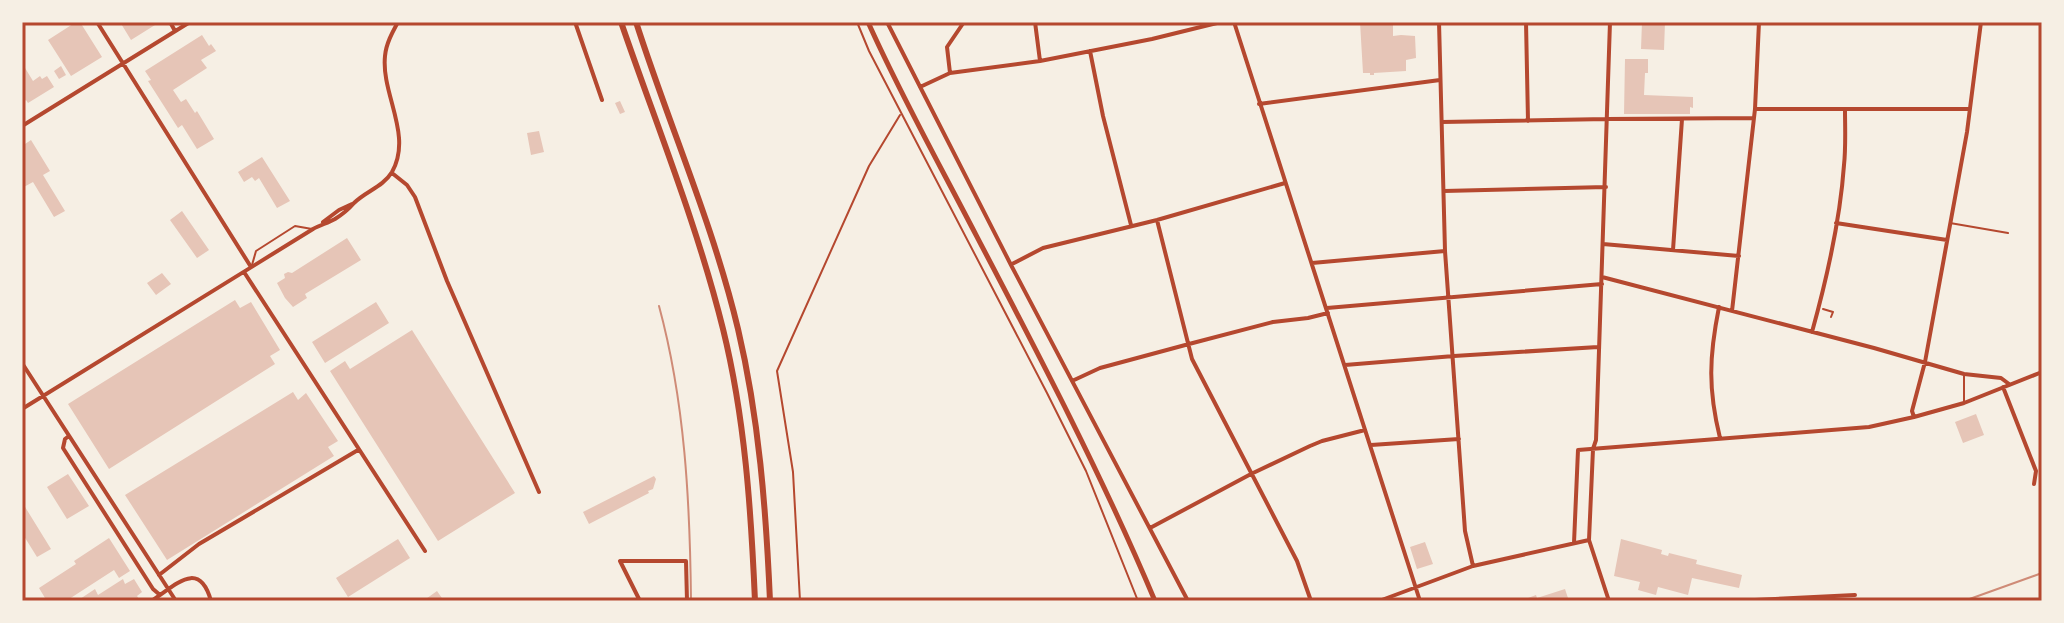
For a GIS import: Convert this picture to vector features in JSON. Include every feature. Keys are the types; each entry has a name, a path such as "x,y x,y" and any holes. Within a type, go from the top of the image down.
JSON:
{"highway":[{"path":"621,22 706,266 724,330 746,458 755,601"},
{"path":"636,22 707,224 737,327 751,390 760,455 770,601"}],"street":[{"path":"97,22 251,267"},
{"path":"170,22 175,31"},
{"path":"22,126 190,22"},
{"path":"22,409 382,184 392,172 399,148 385,66 385,56 398,22"},
{"path":"575,22 602,100"},
{"path":"868,22 893,77 1058,392 1155,601"},
{"path":"887,22 1188,601"},
{"path":"950,73 947,47 964,22"},
{"path":"1035,22 1040,61"},
{"path":"920,87 950,73 1040,61 1221,22"},
{"path":"1234,22 1420,601"},
{"path":"1439,22 1445,251 1465,531 1473,566"},
{"path":"1526,22 1528,121"},
{"path":"1609,601 1589,540 1596,440 1610,22"},
{"path":"1732,311 1755,109 1759,22"},
{"path":"1914,417 1912,411 1925,362 1970,109 1981,22"},
{"path":"1090,51 1131,225"},
{"path":"1259,104 1440,80"},
{"path":"1755,109 1970,109"},
{"path":"1812,332 1836,223 1844,166 1845,109"},
{"path":"1442,122 1754,118"},
{"path":"1673,250 1682,119"},
{"path":"392,172 415,197 447,281 539,492"},
{"path":"1011,265 1043,248 1157,220 1285,183"},
{"path":"1444,191 1606,187"},
{"path":"1157,220 1192,359 1297,561 1311,601"},
{"path":"1836,223 1947,240"},
{"path":"1603,244 1739,256"},
{"path":"1312,263 1445,251"},
{"path":"244,272 425,551"},
{"path":"1602,277 1964,374 2001,378 2010,384"},
{"path":"1072,381 1100,368 1273,322 1308,318 1328,311 1602,284"},
{"path":"1719,307 1710,374 1712,407 1720,438"},
{"path":"1345,365 1599,347"},
{"path":"22,363 176,601"},
{"path":"1574,543 1578,450 1869,427 1964,403 2042,372"},
{"path":"2003,387 2036,471 2034,484"},
{"path":"1150,528 1251,474 1322,441 1366,430"},
{"path":"69,436 63,448 153,589 160,595"},
{"path":"1371,445 1459,439"},
{"path":"159,575 199,544 358,450"},
{"path":"1379,601 1473,566 1589,540"},
{"path":"640,601 620,561 686,561 687,601"},
{"path":"151,601 184,579 193,577 207,587 211,601"},
{"path":"1735,601 1855,595"}],"lane":[{"path":"1950,223 2008,233"},
{"path":"251,267 256,251 295,226 313,229"},
{"path":"1964,374 1964,403"}],"path":[{"path":"857,22 901,114 1086,471 1138,601"},
{"path":"800,601 793,472 777,371 869,166 901,114"},
{"path":"1818,308 1833,312 1831,317"}],"building":[{"path":"80,22 102,57 71,76 48,40"},
{"path":"120,22 153,22 155,25 131,40"},
{"path":"1360,22 1393,22 1393,36 1415,36 1416,58 1406,60 1406,71 1374,75 1363,73"},
{"path":"1642,22 1665,22 1664,50 1641,49"},
{"path":"202,35 216,51 201,60 207,68 173,90 181,102 186,99 195,113 197,111 214,139 197,149 182,125 178,128 148,81 151,80 145,71"},
{"path":"1625,59 1648,59 1644,95 1693,97 1690,114 1624,114"},
{"path":"22,63 33,81 47,76 54,87 28,103 26,100 22,102"},
{"path":"61,66 66,75 59,79 54,71"},
{"path":"620,101 625,112 620,114 615,103"},
{"path":"539,131 544,152 531,155 527,133"},
{"path":"31,140 50,171 43,175 65,211 54,217 33,182 22,188 22,146"},
{"path":"262,157 290,201 277,208 259,178 255,181 252,177 244,182 238,172"},
{"path":"182,211 209,250 197,258 170,220"},
{"path":"347,238 361,260 305,294 307,298 293,307 277,283 285,278 284,274 292,273"},
{"path":"162,273 171,284 156,295 147,283"},
{"path":"235,300 240,308 251,302 280,350 270,356 275,364 109,469 68,404"},
{"path":"376,302 389,323 325,363 312,342"},
{"path":"412,330 515,493 438,541 330,371 345,361 350,369"},
{"path":"293,392 298,400 306,393 338,441 328,447 334,456 167,560 125,495"},
{"path":"1976,414 1984,435 1963,443 1955,422"},
{"path":"68,474 89,506 67,519 47,487"},
{"path":"654,476 656,479 649,493 589,524 583,512"},
{"path":"22,502 51,549 37,557 22,533"},
{"path":"109,538 130,571 119,578 114,570 66,601 40,601 45,598 39,588"},
{"path":"398,539 410,558 348,597 336,578"},
{"path":"1621,539 1662,550 1661,554 1697,560 1696,564 1742,575 1739,588 1692,578 1688,595 1658,587 1656,595 1638,590 1640,582 1614,576"},
{"path":"1425,542 1433,564 1417,569 1410,547"},
{"path":"123,579 125,584 134,579 142,592 137,596 139,599 77,601 95,589 98,595"},
{"path":"1565,589 1569,601 1520,601 1536,595 1537,598"},
{"path":"437,591 444,601 423,601"}],"railway":[{"path":"659,306 680,415 691,601"},
{"path":"1964,601 2042,573"}]}
